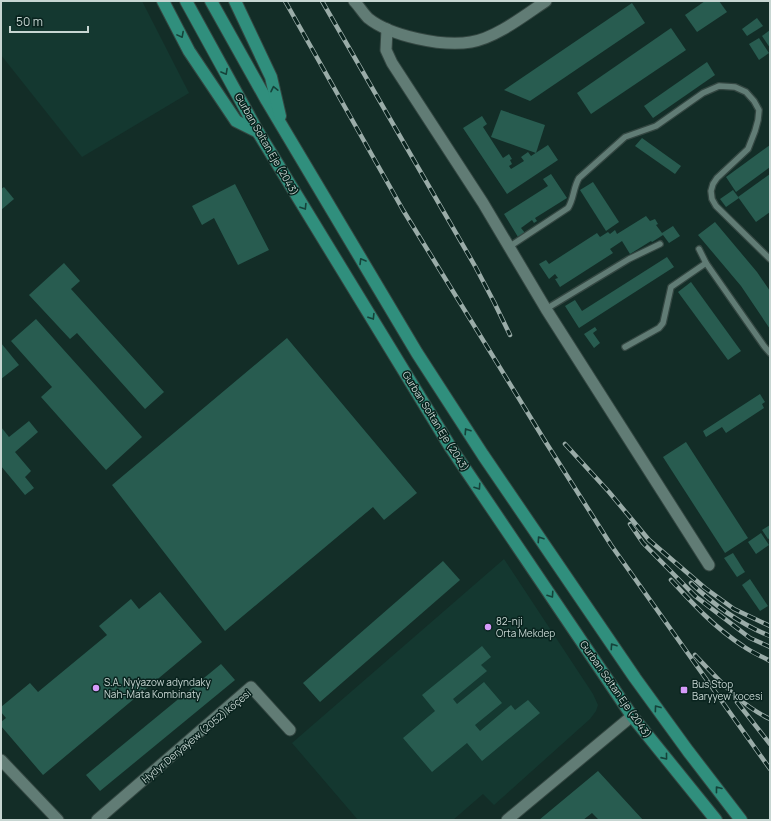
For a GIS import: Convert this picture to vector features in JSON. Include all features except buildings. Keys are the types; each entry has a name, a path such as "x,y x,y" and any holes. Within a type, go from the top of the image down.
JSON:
{"highway":[{"path":"163,1 189,51 236,121 258,132"},
{"name":"Gurban Soltan Eje (2043)","path":"186,1 258,132 451,448 632,716 716,820"},
{"name":"Gurban Soltan Eje (2043)","path":"211,1 267,102 417,353 483,455 636,678 688,751 741,820"},
{"path":"235,1 271,77 282,127"}],"street":[{"path":"354,1 368,17 387,29 407,36 430,41 451,43 471,42 497,33 546,1"},
{"path":"387,29 386,50 392,64 484,203 508,247 546,309 709,565"},
{"name":"Hydyr Derýaýew (2052) köçesi","path":"96,820 251,687 290,730"},
{"path":"507,820 632,716"},
{"path":"1,760 58,820"}],"lane":[{"path":"508,247 568,208 573,200 575,186 579,178 624,137 656,126 703,93 719,86 735,87 746,92 754,101 759,110 755,131 748,149 717,178 711,191 712,199 716,206 770,260"},
{"path":"546,309 630,259 660,244"},
{"path":"699,249 706,263 770,353"},
{"path":"625,347 659,328 663,323 671,287 706,263"}],"shaded area":[{"path":"1,1 142,1 189,93 82,157 1,55"},
{"name":"82-nji Orta Mekdep","path":"504,559 593,694 598,705 596,711 590,719 494,805 483,794 453,820 358,820 292,743"}],"railway":[{"path":"285,1 403,210 545,441 611,545 770,769"},
{"path":"322,1 475,266 510,335"},
{"path":"565,444 609,492 649,540 705,588 734,609 770,626"},
{"path":"630,524 643,543 695,596 750,638 770,647"},
{"path":"671,580 714,624 746,648 770,661"},
{"path":"691,583 709,599 738,620 770,636"},
{"path":"695,655 720,682 739,699 770,719"},
{"path":"737,702 770,744"}],"place":[{"name":"82-nji Orta Mekdep","path":"488,627"},
{"name":"S.A. Nyýazow adyndaky Nah-Mata Kombinaty","path":"96,688"},
{"name":"Bus Stop Baryyew kocesi","path":"684,690"}]}
